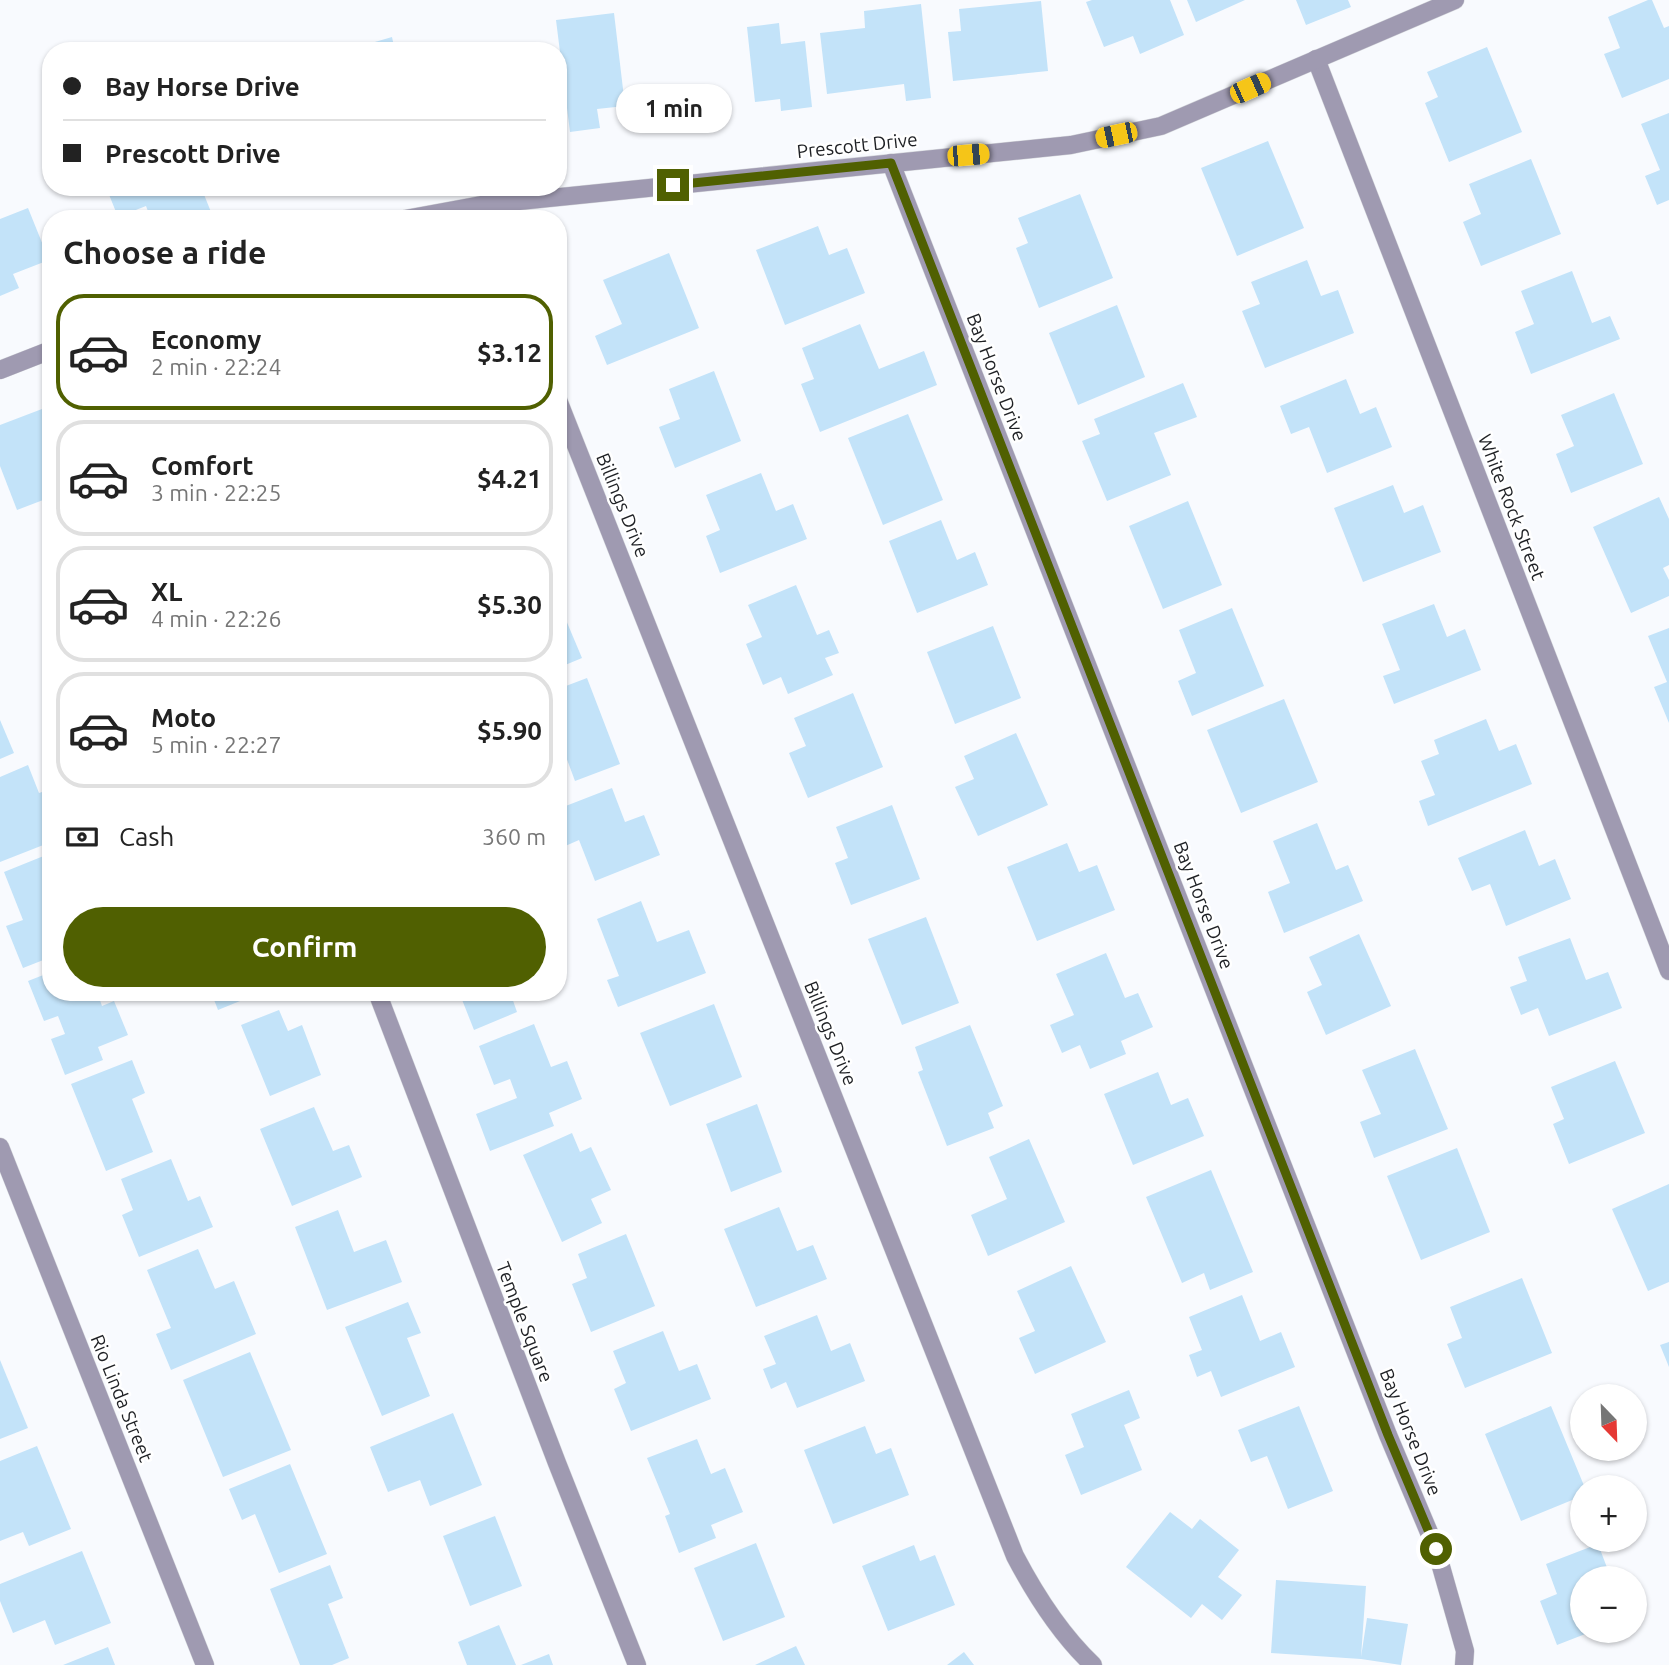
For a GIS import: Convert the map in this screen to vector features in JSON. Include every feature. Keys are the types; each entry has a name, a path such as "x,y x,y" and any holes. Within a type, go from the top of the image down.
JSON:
{"street":[{"name":"Prescott Drive","path":"501,210 891,163 1071,145 1161,126 1455,0"},
{"name":"White Rock Street","path":"1316,59 1669,971"},
{"name":"Bay Horse Drive","path":"891,163 1388,1435 1436,1549 1465,1651 1464,1665"},
{"path":"0,370 42,354"},
{"name":"Billings Drive","path":"567,423 1016,1556 1035,1594 1079,1652 1093,1665"},
{"name":"Temple Square","path":"380,1001 637,1665"},
{"name":"Rio Linda Street","path":"0,1147 205,1665"}],"building":[{"path":"1170,0 1184,35 1140,54 1133,36 1104,47 1086,2"},
{"path":"1187,0 1245,0 1196,22"},
{"path":"1296,0 1348,0 1351,7 1306,25"},
{"path":"1652,0 1664,28 1669,26 1669,79 1622,98 1604,54 1620,48 1608,17"},
{"path":"1041,1 1048,71 953,81 948,32 961,31 959,9"},
{"path":"921,4 931,98 906,101 904,84 827,94 820,33 865,28 864,11"},
{"path":"614,13 625,106 597,109 600,128 570,132 567,108 567,42 559,42 556,20"},
{"path":"779,23 781,44 805,41 812,107 781,111 780,99 755,102 747,27"},
{"path":"392,37 393,42 375,42"},
{"path":"1487,47 1522,132 1449,162 1425,103 1438,97 1427,72"},
{"path":"1669,113 1669,200 1657,205 1645,176 1660,170 1641,124"},
{"path":"1268,141 1304,228 1237,256 1201,168"},
{"path":"1531,159 1561,234 1481,266 1463,222 1481,214 1469,184"},
{"path":"1080,194 1113,278 1039,308 1016,248 1028,243 1018,218"},
{"path":"110,196 205,196 210,210 148,210 146,206 136,210 115,210"},
{"path":"28,208 42,243 42,263 13,274 19,288 0,296 0,219"},
{"path":"818,226 829,255 847,248 865,293 785,325 756,250"},
{"path":"669,253 699,328 607,365 595,336 622,324 603,280"},
{"path":"1307,260 1321,296 1338,290 1354,333 1265,368 1242,311 1260,304 1251,282"},
{"path":"1572,271 1592,323 1610,316 1620,339 1531,374 1515,332 1534,324 1521,291"},
{"path":"1117,305 1145,377 1078,405 1049,333"},
{"path":"860,324 879,369 924,351 937,385 820,432 801,384 814,379 802,348"},
{"path":"714,371 741,441 675,468 659,427 680,419 669,389"},
{"path":"1346,379 1360,414 1376,407 1392,447 1327,473 1309,427 1291,434 1280,406"},
{"path":"1183,383 1197,417 1154,433 1171,475 1107,501 1082,441 1100,434 1094,419"},
{"path":"1614,393 1643,464 1571,493 1556,454 1574,446 1561,415"},
{"path":"42,409 42,500 17,510 0,466 0,425"},
{"path":"908,414 943,500 883,525 848,438"},
{"path":"761,473 776,511 793,504 807,539 720,573 706,536 720,530 706,495"},
{"path":"1393,485 1404,513 1423,505 1441,552 1363,582 1334,508"},
{"path":"1659,497 1669,519 1669,565 1663,568 1669,580 1669,596 1631,613 1593,527"},
{"path":"1188,501 1222,585 1163,609 1129,526"},
{"path":"941,520 957,560 975,552 988,585 917,613 889,541"},
{"path":"796,585 817,635 829,630 839,653 825,658 833,675 788,694 781,677 763,685 746,644 762,637 748,605"},
{"path":"1434,604 1447,637 1465,629 1481,670 1394,704 1383,676 1400,670 1382,624"},
{"path":"1232,608 1264,686 1192,716 1178,681 1196,673 1179,630"},
{"path":"567,622 582,658 567,664"},
{"path":"993,626 1021,698 955,724 927,652"},
{"path":"1669,628 1669,723 1654,687 1667,682 1648,636"},
{"path":"587,678 620,764 575,781 567,759 567,686"},
{"path":"853,693 883,767 808,798 789,753 806,746 794,718"},
{"path":"1284,699 1318,782 1241,813 1207,730"},
{"path":"1486,719 1499,751 1516,744 1532,784 1428,826 1419,801 1435,795 1421,761 1439,754 1434,740"},
{"path":"0,720 14,753 0,759"},
{"path":"1016,733 1048,805 978,836 955,787 974,779 964,756"},
{"path":"28,765 39,793 42,792 42,846 0,862 0,777"},
{"path":"612,788 625,822 644,815 660,855 595,881 579,840 567,845 567,806"},
{"path":"892,805 920,879 851,905 835,863 848,858 836,827"},
{"path":"1317,823 1336,870 1348,865 1363,901 1284,933 1268,892 1290,883 1273,841"},
{"path":"1525,830 1539,866 1555,859 1571,899 1506,926 1490,884 1472,891 1458,858"},
{"path":"1067,843 1079,872 1097,865 1115,910 1037,941 1007,867"},
{"path":"42,857 42,961 23,968 6,926 23,920 4,872"},
{"path":"641,901 657,942 689,930 706,973 618,1007 607,980 619,976 597,919"},
{"path":"926,917 959,1003 902,1025 868,939"},
{"path":"1359,934 1391,1006 1326,1035 1307,992 1322,985 1309,957"},
{"path":"1570,938 1586,980 1608,972 1622,1008 1549,1036 1538,1008 1521,1015 1510,987 1527,981 1518,957"},
{"path":"1106,953 1125,998 1138,993 1153,1027 1121,1041 1126,1054 1090,1069 1080,1045 1062,1053 1050,1025 1074,1015 1056,974"},
{"path":"42,976 42,1001 100,1001 102,1006 114,1001 128,1035 98,1047 103,1060 65,1075 51,1039 65,1034 58,1016 44,1021 28,981"},
{"path":"214,1001 240,1001 218,1010"},
{"path":"463,1001 513,1001 517,1012 474,1030"},
{"path":"714,1004 742,1077 670,1106 640,1033"},
{"path":"279,1010 288,1031 302,1025 321,1075 270,1096 241,1025"},
{"path":"534,1024 551,1067 567,1061 582,1099 549,1113 554,1126 490,1151 476,1114 517,1098 510,1079 494,1085 479,1046"},
{"path":"970,1025 1003,1106 988,1113 994,1128 947,1146 918,1072 923,1070 915,1047"},
{"path":"1415,1049 1448,1129 1374,1158 1360,1122 1381,1114 1362,1070"},
{"path":"132,1060 145,1093 132,1099 153,1152 106,1171 71,1084"},
{"path":"1615,1061 1645,1133 1569,1164 1553,1124 1564,1119 1551,1087"},
{"path":"1158,1072 1171,1105 1188,1098 1204,1136 1133,1165 1104,1094"},
{"path":"757,1104 782,1172 731,1192 706,1124"},
{"path":"314,1107 333,1151 349,1145 362,1177 292,1206 260,1129"},
{"path":"572,1133 580,1152 591,1147 611,1190 591,1199 602,1223 562,1242 523,1155"},
{"path":"1029,1139 1065,1222 988,1256 971,1215 1007,1199 989,1157"},
{"path":"1457,1148 1490,1232 1421,1260 1387,1176"},
{"path":"171,1159 188,1201 200,1196 213,1227 139,1257 122,1215 133,1210 121,1179"},
{"path":"1211,1170 1253,1272 1210,1290 1204,1273 1182,1283 1146,1197"},
{"path":"1669,1184 1669,1282 1648,1291 1612,1209"},
{"path":"779,1207 797,1251 813,1245 827,1279 756,1307 724,1229"},
{"path":"338,1210 354,1252 386,1240 402,1282 327,1310 295,1227"},
{"path":"626,1234 655,1306 591,1332 572,1284 587,1278 578,1254"},
{"path":"198,1249 215,1289 234,1281 256,1334 171,1370 156,1334 171,1328 147,1270"},
{"path":"1071,1266 1106,1342 1035,1374 1019,1338 1035,1331 1017,1291"},
{"path":"1522,1278 1552,1353 1465,1388 1447,1344 1462,1338 1450,1307"},
{"path":"1242,1295 1260,1341 1281,1332 1295,1367 1221,1397 1211,1371 1197,1377 1189,1355 1202,1350 1189,1317"},
{"path":"408,1302 421,1333 407,1338 430,1396 382,1416 345,1327"},
{"path":"817,1315 831,1351 850,1343 865,1381 797,1408 786,1382 771,1389 763,1369 776,1364 764,1336"},
{"path":"663,1331 679,1371 697,1364 711,1399 631,1431 614,1389 626,1383 613,1351"},
{"path":"1669,1342 1669,1367 1660,1345"},
{"path":"250,1352 291,1450 223,1477 183,1380"},
{"path":"0,1360 28,1428 0,1439"},
{"path":"1129,1390 1140,1418 1124,1425 1142,1470 1081,1495 1065,1455 1084,1447 1071,1414"},
{"path":"1299,1406 1333,1491 1288,1509 1267,1456 1251,1462 1238,1430"},
{"path":"1551,1406 1570,1452 1570,1461 1574,1461 1580,1475 1570,1475 1570,1501 1521,1521 1485,1434"},
{"path":"453,1413 482,1485 430,1506 420,1480 388,1492 370,1447"},
{"path":"865,1426 876,1454 891,1448 909,1495 833,1524 804,1450"},
{"path":"697,1439 711,1474 725,1468 743,1512 711,1525 716,1538 679,1553 665,1516 670,1514 647,1458"},
{"path":"37,1446 71,1529 29,1546 23,1532 0,1541 0,1461"},
{"path":"290,1464 327,1554 279,1573 255,1514 242,1520 229,1489"},
{"path":"1170,1512 1192,1529 1200,1519 1239,1550 1218,1577 1242,1595 1222,1620 1202,1604 1191,1618 1126,1567"},
{"path":"495,1516 522,1586 470,1606 443,1536"},
{"path":"756,1543 785,1617 723,1641 694,1568"},
{"path":"914,1545 920,1561 935,1555 955,1605 888,1631 862,1566"},
{"path":"82,1551 111,1623 55,1645 45,1620 13,1633 0,1601 0,1584"},
{"path":"1577,1552 1601,1552 1606,1566 1570,1566 1570,1640 1557,1645 1540,1601 1557,1594 1546,1564"},
{"path":"330,1565 343,1598 328,1604 349,1658 332,1665 300,1665 270,1589"},
{"path":"1276,1580 1366,1586 1361,1657 1367,1618 1408,1624 1401,1665 1361,1659 1271,1653"},
{"path":"499,1625 516,1665 467,1665 458,1642"},
{"path":"796,1646 805,1665 755,1665"},
{"path":"108,1647 115,1665 63,1665"},
{"path":"964,1652 974,1665 947,1665"},
{"path":"549,1654 553,1665 521,1665"}],"route":[{"path":"673,185 891,163 1388,1435 1436,1549"}]}
